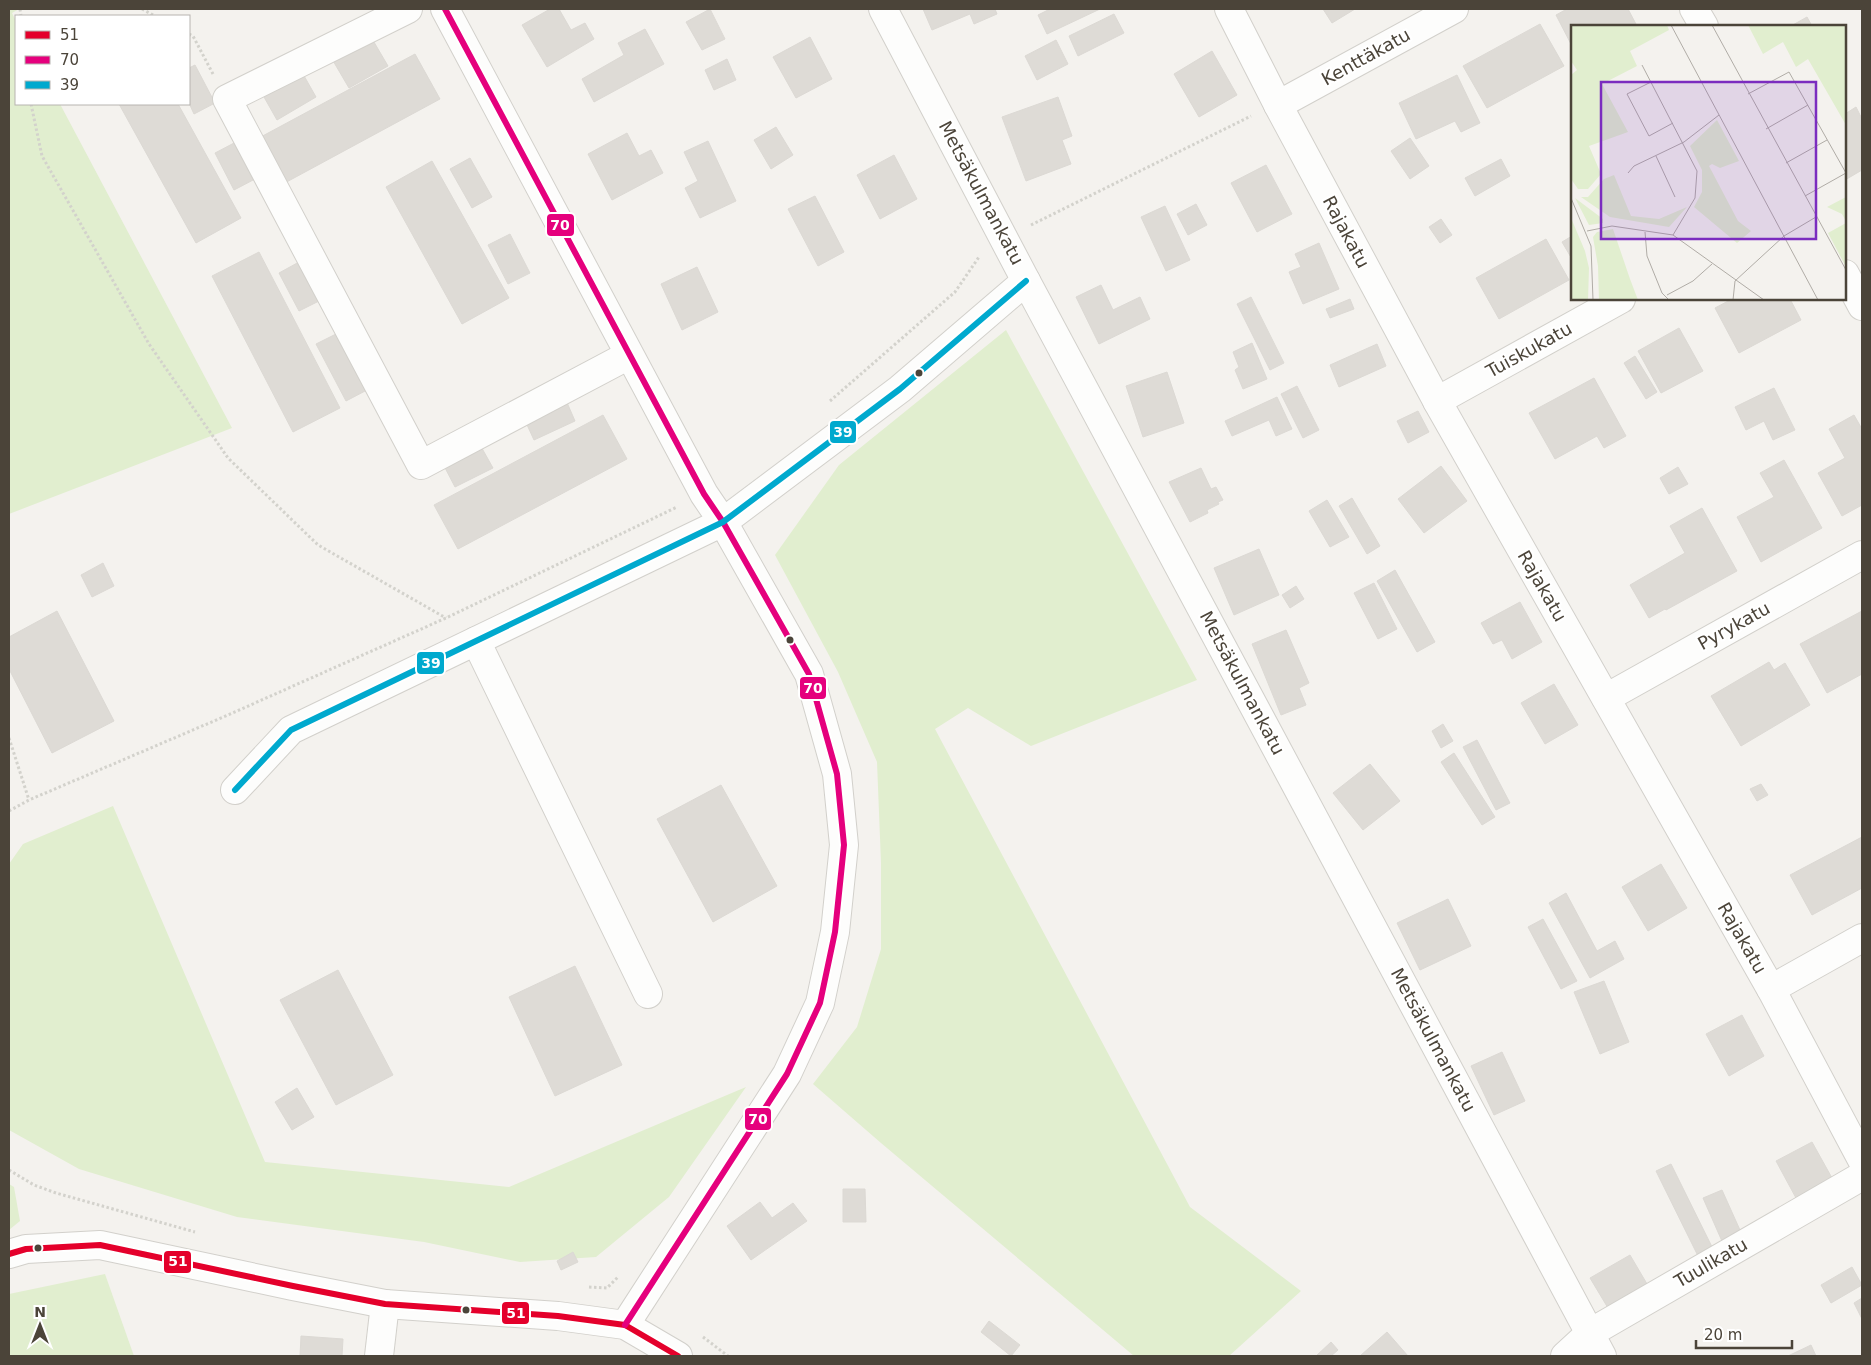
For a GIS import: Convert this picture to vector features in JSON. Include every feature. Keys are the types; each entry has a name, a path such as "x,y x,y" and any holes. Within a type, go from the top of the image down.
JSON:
{"street":[{"path":"408,9 227,99 420,465 630,355"},
{"path":"445,9 704,494 723,522 809,674 837,774 844,845 835,932 820,1003 787,1074 625,1326"},
{"name":"Metsäkulmankatu","path":"883,9 1596,1345"},
{"name":"Rajakatu","path":"1229,9 1278,105 1438,402 1771,989 1862,1160"},
{"name":"Kenttäkatu","path":"1278,105 1454,9"},
{"path":"1694,9 1703,25"},
{"path":"1846,276 1862,306"},
{"path":"235,790 292,730 723,522 900,389 1026,280"},
{"name":"Tuiskukatu","path":"1438,402 1619,300"},
{"name":"Pyrykatu","path":"1606,698 1862,555"},
{"path":"476,641 648,994"},
{"path":"1771,989 1862,938"},
{"name":"Tuulikatu","path":"1565,1356 1596,1345 1862,1176"},
{"path":"9,1254 26,1249 100,1245 385,1304 558,1316 625,1326 678,1356"},
{"path":"379,1356 385,1304"}],"path":[{"path":"142,9 153,15"},
{"path":"190,34 193,36 227,99"},
{"path":"31,105 42,156 149,344 228,458 318,545 446,618"},
{"path":"825,405 955,292 980,256 1005,238 1247,118 1278,105"},
{"path":"9,811 29,800 228,715 446,618 704,494"},
{"path":"9,738 29,800"},
{"path":"9,1170 34,1185 49,1190 200,1233"},
{"path":"588,1287 607,1288 620,1274"}],"green space":[{"path":"9,9 19,9 12,13 15,19 15,105 61,105 232,428 9,514"},
{"path":"1006,330 1197,680 1031,746 968,708 935,729 1190,1207 1301,1291 1229,1356 1134,1356 813,1084 857,1027 881,949 881,863 877,762 838,672 775,555 839,465"},
{"path":"113,806 265,1162 509,1187 746,1087 669,1197 596,1257 520,1262 424,1242 237,1217 79,1169 9,1130 9,864 23,844"},
{"path":"9,1184 14,1187 20,1221 9,1230"},
{"path":"105,1274 134,1356 9,1356 9,1294"}],"building":[{"path":"550,9 559,9 571,30 585,23 594,39 547,67 522,25"},
{"path":"710,9 725,39 702,50 686,22"},
{"path":"923,9 995,9 997,14 974,24 970,14 932,30"},
{"path":"1050,9 1100,9 1047,34 1038,15"},
{"path":"1323,9 1355,9 1332,23"},
{"path":"1567,9 1628,9 1636,25 1571,25 1571,44 1556,15"},
{"path":"1114,14 1124,33 1078,56 1069,36"},
{"path":"1807,17 1811,25 1793,25"},
{"path":"1540,24 1564,66 1487,108 1463,66"},
{"path":"645,29 664,64 594,102 582,79 624,55 618,43"},
{"path":"371,37 388,66 349,88 332,59"},
{"path":"810,37 832,79 796,98 773,57"},
{"path":"1056,40 1068,64 1037,80 1025,56"},
{"path":"1212,51 1237,95 1199,117 1174,74"},
{"path":"415,54 440,99 281,185 257,139"},
{"path":"727,59 736,80 714,90 705,70"},
{"path":"195,65 215,103 194,114 190,105 190,68"},
{"path":"303,74 316,97 277,120 264,97"},
{"path":"1457,75 1480,123 1461,132 1455,121 1416,139 1399,103"},
{"path":"1058,97 1072,136 1062,140 1071,164 1026,181 1002,117"},
{"path":"120,105 179,105 241,218 196,243"},
{"path":"1856,107 1862,119 1862,170 1846,179 1846,113"},
{"path":"776,127 793,155 771,169 754,140"},
{"path":"627,133 639,156 651,150 663,173 612,200 588,154"},
{"path":"1410,138 1429,166 1410,179 1391,151"},
{"path":"708,141 736,201 700,218 685,188 698,181 684,152"},
{"path":"236,142 255,179 234,190 215,153"},
{"path":"894,155 917,199 880,219 857,175"},
{"path":"470,158 492,197 472,208 450,169"},
{"path":"1501,159 1510,176 1475,196 1465,178"},
{"path":"432,161 509,298 462,324 386,187"},
{"path":"1266,165 1292,214 1257,232 1231,183"},
{"path":"815,196 844,252 818,266 788,209"},
{"path":"1196,204 1207,225 1188,235 1177,214"},
{"path":"1165,206 1190,260 1166,271 1141,217"},
{"path":"1441,219 1452,235 1440,243 1429,227"},
{"path":"510,234 530,273 508,284 488,245"},
{"path":"1571,237 1571,257 1562,242"},
{"path":"1546,239 1569,280 1499,319 1476,278"},
{"path":"1319,243 1339,289 1303,304 1289,272 1301,267 1295,254"},
{"path":"259,252 340,408 293,432 212,276"},
{"path":"299,262 319,301 299,311 279,273"},
{"path":"697,267 718,312 682,330 661,284"},
{"path":"1101,285 1113,310 1140,297 1150,319 1099,344 1076,297"},
{"path":"1251,297 1284,363 1270,370 1237,304"},
{"path":"1350,299 1354,309 1330,318 1326,309"},
{"path":"1730,300 1791,300 1801,320 1739,353 1715,308"},
{"path":"1679,328 1703,371 1661,393 1638,351"},
{"path":"336,334 367,390 346,401 316,344"},
{"path":"1252,343 1267,379 1243,389 1235,370 1239,367 1233,352"},
{"path":"1377,344 1386,366 1339,387 1330,365"},
{"path":"1635,356 1657,392 1646,399 1624,363"},
{"path":"1167,372 1184,423 1143,437 1126,386"},
{"path":"1594,378 1626,436 1604,448 1597,436 1555,459 1529,413"},
{"path":"1297,386 1319,430 1303,438 1281,394"},
{"path":"1774,388 1795,430 1773,440 1764,421 1746,430 1735,407"},
{"path":"1277,397 1292,429 1276,436 1269,420 1232,436 1225,421"},
{"path":"565,398 575,421 534,440 523,416"},
{"path":"1418,411 1429,432 1408,443 1397,421"},
{"path":"603,415 627,459 458,549 434,505"},
{"path":"1854,415 1862,429 1862,505 1842,516 1818,473 1845,458 1829,429"},
{"path":"479,443 493,468 455,487 442,462"},
{"path":"1784,460 1822,528 1761,562 1737,517 1774,497 1760,473"},
{"path":"1441,466 1467,501 1424,533 1398,499"},
{"path":"1678,467 1688,484 1669,494 1660,478"},
{"path":"1201,468 1211,489 1216,487 1223,500 1207,510 1208,513 1190,522 1169,482"},
{"path":"1352,498 1380,546 1367,554 1339,506"},
{"path":"1327,500 1349,537 1330,547 1309,511"},
{"path":"1702,508 1737,571 1649,618 1630,585 1685,553 1670,526"},
{"path":"1259,549 1279,595 1234,615 1214,568"},
{"path":"103,563 114,586 92,597 81,575"},
{"path":"1395,570 1435,642 1417,652 1377,581"},
{"path":"1374,583 1397,629 1378,639 1354,593"},
{"path":"1296,586 1304,599 1290,608 1282,595"},
{"path":"1520,602 1542,642 1512,659 1502,640 1493,644 1481,623"},
{"path":"57,611 114,721 52,753 9,669 9,637"},
{"path":"1862,611 1862,674 1827,693 1800,644"},
{"path":"1286,630 1309,683 1299,688 1306,705 1281,715 1252,644"},
{"path":"1769,662 1774,670 1785,663 1810,705 1741,746 1711,696"},
{"path":"1554,684 1578,725 1545,744 1521,703"},
{"path":"1443,724 1453,741 1441,748 1432,731"},
{"path":"1477,740 1510,803 1496,810 1463,747"},
{"path":"1454,753 1495,817 1482,825 1441,762"},
{"path":"1370,764 1400,801 1363,830 1333,793"},
{"path":"1761,784 1768,795 1757,801 1750,789"},
{"path":"721,785 777,886 713,922 657,819"},
{"path":"1862,837 1862,888 1812,915 1790,875"},
{"path":"1661,864 1687,908 1648,931 1622,887"},
{"path":"1566,893 1597,951 1615,941 1624,959 1590,978 1549,903"},
{"path":"1448,899 1471,946 1420,970 1397,923"},
{"path":"1543,919 1577,981 1561,989 1528,927"},
{"path":"575,966 622,1065 555,1096 509,997"},
{"path":"338,970 393,1075 336,1105 280,1000"},
{"path":"1604,981 1629,1042 1600,1054 1574,992"},
{"path":"1742,1015 1764,1056 1729,1076 1706,1034"},
{"path":"1502,1052 1525,1101 1494,1115 1471,1066"},
{"path":"297,1088 314,1117 292,1130 275,1102"},
{"path":"1812,1142 1832,1178 1796,1198 1776,1161"},
{"path":"1671,1164 1716,1255 1701,1262 1656,1171"},
{"path":"843,1189 865,1189 866,1222 843,1222"},
{"path":"1722,1190 1744,1239 1725,1248 1703,1198"},
{"path":"760,1202 772,1218 793,1203 807,1221 751,1260 727,1226"},
{"path":"573,1252 578,1262 561,1270 557,1261"},
{"path":"1630,1255 1650,1289 1611,1313 1590,1278"},
{"path":"1852,1267 1862,1285 1831,1303 1821,1285"},
{"path":"1862,1298 1862,1319 1854,1303"},
{"path":"989,1321 1020,1345 1011,1356 981,1332"},
{"path":"1387,1332 1408,1356 1360,1356"},
{"path":"301,1336 343,1339 342,1356 300,1356"},
{"path":"1331,1342 1338,1350 1331,1356 1316,1356"},
{"path":"1811,1345 1816,1356 1788,1356"}],"transit line":[{"name":"70","path":"445,9 704,494 723,522 809,674 837,774 844,845 835,932 820,1003 787,1074 625,1325"},
{"name":"39","path":"235,790 291,730 723,522 900,389 1026,281"},
{"name":"51","path":"9,1254 26,1249 100,1245 385,1304 558,1316 625,1325 678,1356"}]}
